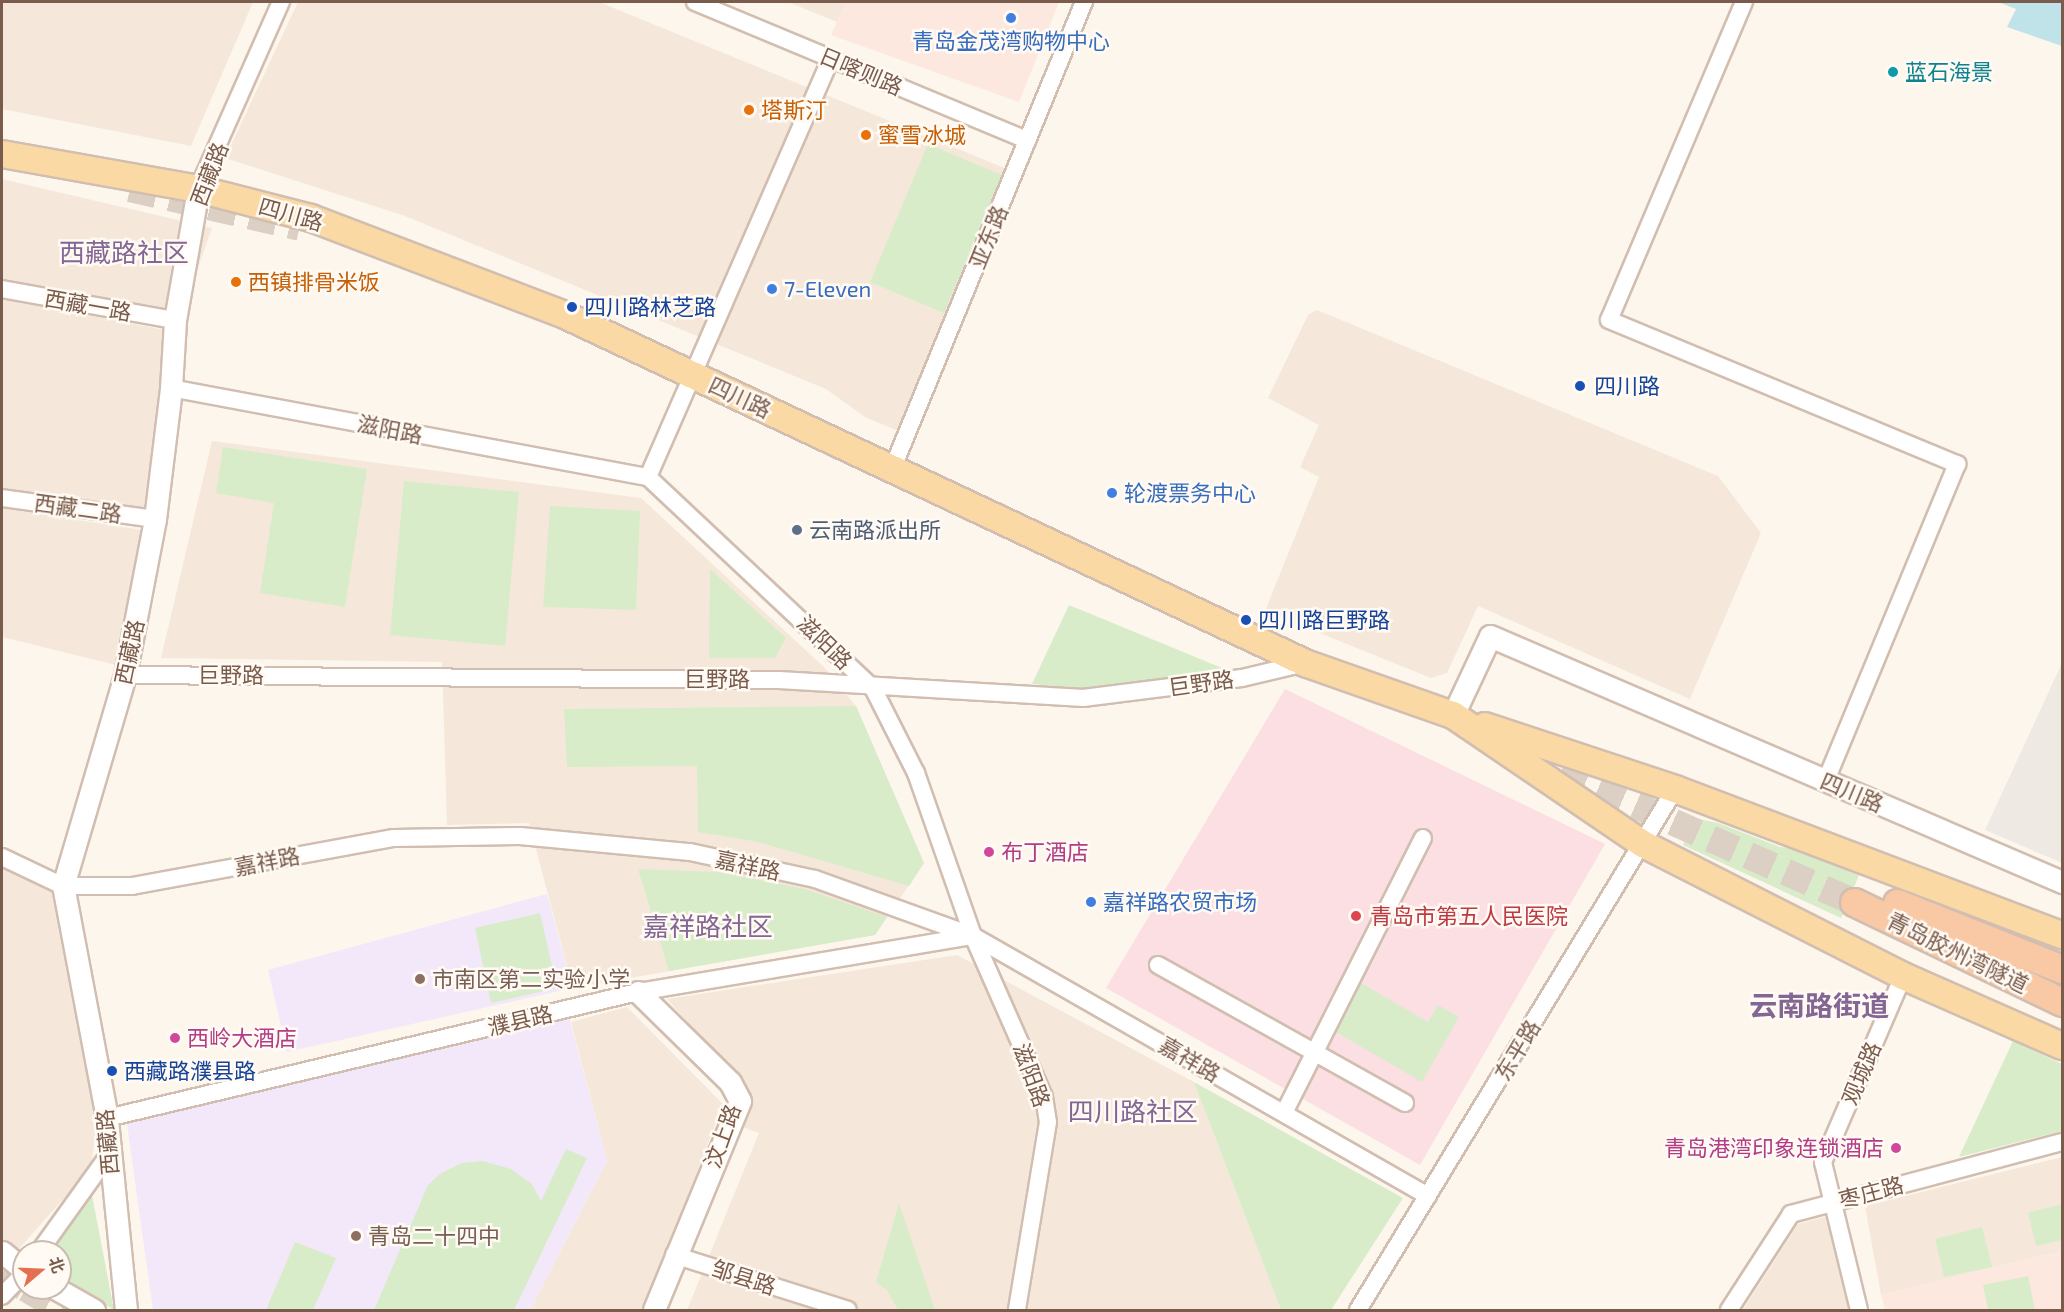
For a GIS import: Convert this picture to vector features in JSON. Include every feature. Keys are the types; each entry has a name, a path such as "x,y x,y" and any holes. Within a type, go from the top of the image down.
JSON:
{"highway":[{"name":"青岛胶州湾隧道","path":"2062,969 1856,895 2062,1002"}],"main road":[{"name":"四川路","path":"2,154 198,189 311,218 471,276 695,376 891,472 1305,663 1453,715 1642,844 1903,976 2062,1046"},
{"path":"1453,715 1675,789 2062,935"}],"street":[{"name":"西藏路","path":"126,1311 108,1156 107,1118 63,886 125,675 155,519 171,388 175,320 198,189 281,2"},
{"name":"日喀则路","path":"696,2 1027,140"},
{"name":"亚东路","path":"891,472 1084,2"},
{"path":"1744,2 1608,320 1957,464 1826,780"},
{"path":"648,477 695,376 831,58"},
{"name":"西藏一路","path":"2,289 175,320"},
{"name":"滋阳路","path":"171,388 648,477 873,688 916,773 973,936 1044,1097 1048,1122 1017,1311"},
{"name":"西藏二路","path":"2,498 155,519"},
{"name":"四川路","path":"1453,715 1490,636 2062,882"},
{"name":"巨野路","path":"125,675 779,680 873,688 1083,698 1242,678 1305,663"},
{"name":"东平路","path":"1358,1311 1675,789"},
{"name":"嘉祥路","path":"2,857 63,886 132,886 394,838 520,836 690,852 815,879 973,936 1428,1196"},
{"path":"1284,1113 1423,838"},
{"name":"濮县路","path":"107,1118 638,992 973,936"},
{"path":"1158,965 1316,1051 1405,1104"},
{"name":"观城路","path":"1859,1311 1823,1162 1903,976"},
{"name":"汶上路","path":"638,992 730,1082 740,1101 674,1255 654,1311"},
{"name":"枣庄路","path":"1729,1311 1791,1214 2062,1142"},
{"path":"48,1240 108,1156"},
{"name":"邹县路","path":"674,1255 848,1311"},
{"path":"2,1296 12,1285"},
{"path":"72,1298 94,1311"}],"shaded area":[{"path":"2,2 253,2 191,146 2,109"},
{"path":"298,2 599,2 1007,169 898,431 865,417 826,389 405,216 225,158"},
{"path":"788,2 846,2 837,22"},
{"path":"846,2 1059,2 1019,102 831,35"},
{"path":"2,179 212,228 180,319 2,285"},
{"path":"2,299 176,332 151,512 2,491"},
{"path":"1317,310 1718,476 1761,533 1690,699 1478,606 1447,673 1431,678 1265,611 1319,477 1300,467 1319,425 1268,398 1308,315"},
{"path":"212,441 641,498 826,669 856,706 924,863 875,935 573,988 529,823 447,825 442,662 161,658"},
{"path":"2,508 142,530 116,665 2,637"},
{"path":"2062,663 2062,863 1985,830"},
{"name":"青岛市第五人民医院","path":"1285,689 1605,844 1420,1165 1106,988"},
{"path":"2,865 55,890 97,1119 91,1168 27,1240 12,1240 12,1249 2,1241"},
{"name":"市南区第二实验小学","path":"547,894 573,988 287,1052 268,970"},
{"path":"957,955 1194,1082 1281,1310 687,1310 759,1133 739,1126 741,1082 667,999"},
{"path":"627,1007 723,1104 644,1310 530,1310 607,1161 571,1022"},
{"name":"青岛二十四中","path":"568,1013 607,1161 530,1310 153,1310 126,1117"},
{"path":"2062,1157 2062,1251 1881,1295 1865,1206"},
{"path":"1828,1216 1851,1310 1743,1310 1798,1224"},
{"path":"2062,1251 2062,1310 1885,1310 1881,1295"}],"green space":[{"path":"928,144 1002,175 944,313 870,282"},
{"path":"223,447 367,469 345,607 260,593 274,503 216,493"},
{"path":"404,481 519,492 505,646 390,635"},
{"path":"550,506 640,511 636,610 543,607"},
{"path":"710,569 786,638 775,658 709,658"},
{"path":"1069,605 1222,668 1219,676 1082,689 1032,684"},
{"path":"856,706 924,863 909,886 759,842 698,832 697,766 567,767 564,709"},
{"path":"1693,818 1718,823 1780,847 1806,850 1860,873 1841,918 1683,845"},
{"path":"638,869 717,872 805,889 887,917 875,935 669,971"},
{"path":"540,913 557,988 491,1003 475,928"},
{"path":"1361,983 1428,1022 1438,1005 1459,1017 1422,1082 1334,1031"},
{"path":"2013,1041 2062,1064 2062,1131 1959,1157"},
{"path":"1194,1082 1403,1198 1331,1310 1281,1310"},
{"path":"566,1149 587,1158 514,1310 374,1310 428,1185 441,1173 462,1163 483,1161 511,1169 532,1184 541,1201"},
{"path":"92,1195 114,1310 72,1283 72,1240 60,1240"},
{"path":"899,1203 935,1310 898,1310 887,1290 876,1282"},
{"path":"2062,1204 2062,1240 2036,1246 2028,1213"},
{"path":"1982,1227 1992,1267 1944,1277 1935,1239"},
{"path":"295,1242 336,1258 313,1310 266,1310"},
{"path":"2028,1276 2035,1310 1988,1310 1983,1285"}],"water":[{"path":"1998,2 2062,2 2062,46 2007,27 2016,9"}],"tunnel":[{"path":"130,188 300,227"},
{"path":"1523,755 1854,902"},
{"path":"2,1273 12,1279"},
{"path":"46,1300 63,1310"}],"place":[{"name":"青岛金茂湾购物中心","path":"1011,18"},
{"name":"蓝石海景","path":"1893,72"},
{"name":"塔斯汀","path":"749,110"},
{"name":"蜜雪冰城","path":"866,135"},
{"name":"西镇排骨米饭","path":"236,282"},
{"name":"7-Eleven","path":"772,289"},
{"name":"四川路林芝路","path":"572,307"},
{"name":"四川路","path":"1580,386"},
{"name":"轮渡票务中心","path":"1112,493"},
{"name":"云南路派出所","path":"797,530"},
{"name":"四川路巨野路","path":"1246,620"},
{"name":"布丁酒店","path":"989,852"},
{"name":"嘉祥路农贸市场","path":"1091,902"},
{"name":"青岛市第五人民医院","path":"1356,916"},
{"name":"市南区第二实验小学","path":"420,979"},
{"name":"西岭大酒店","path":"175,1038"},
{"name":"西藏路濮县路","path":"112,1071"},
{"name":"青岛港湾印象连锁酒店","path":"1896,1148"},
{"name":"青岛二十四中","path":"356,1236"}],"district":[{"name":"西藏路社区","path":"124,252"},
{"name":"嘉祥路社区","path":"708,926"},
{"name":"云南路街道","path":"1819,1005"},
{"name":"四川路社区","path":"1133,1111"}]}
